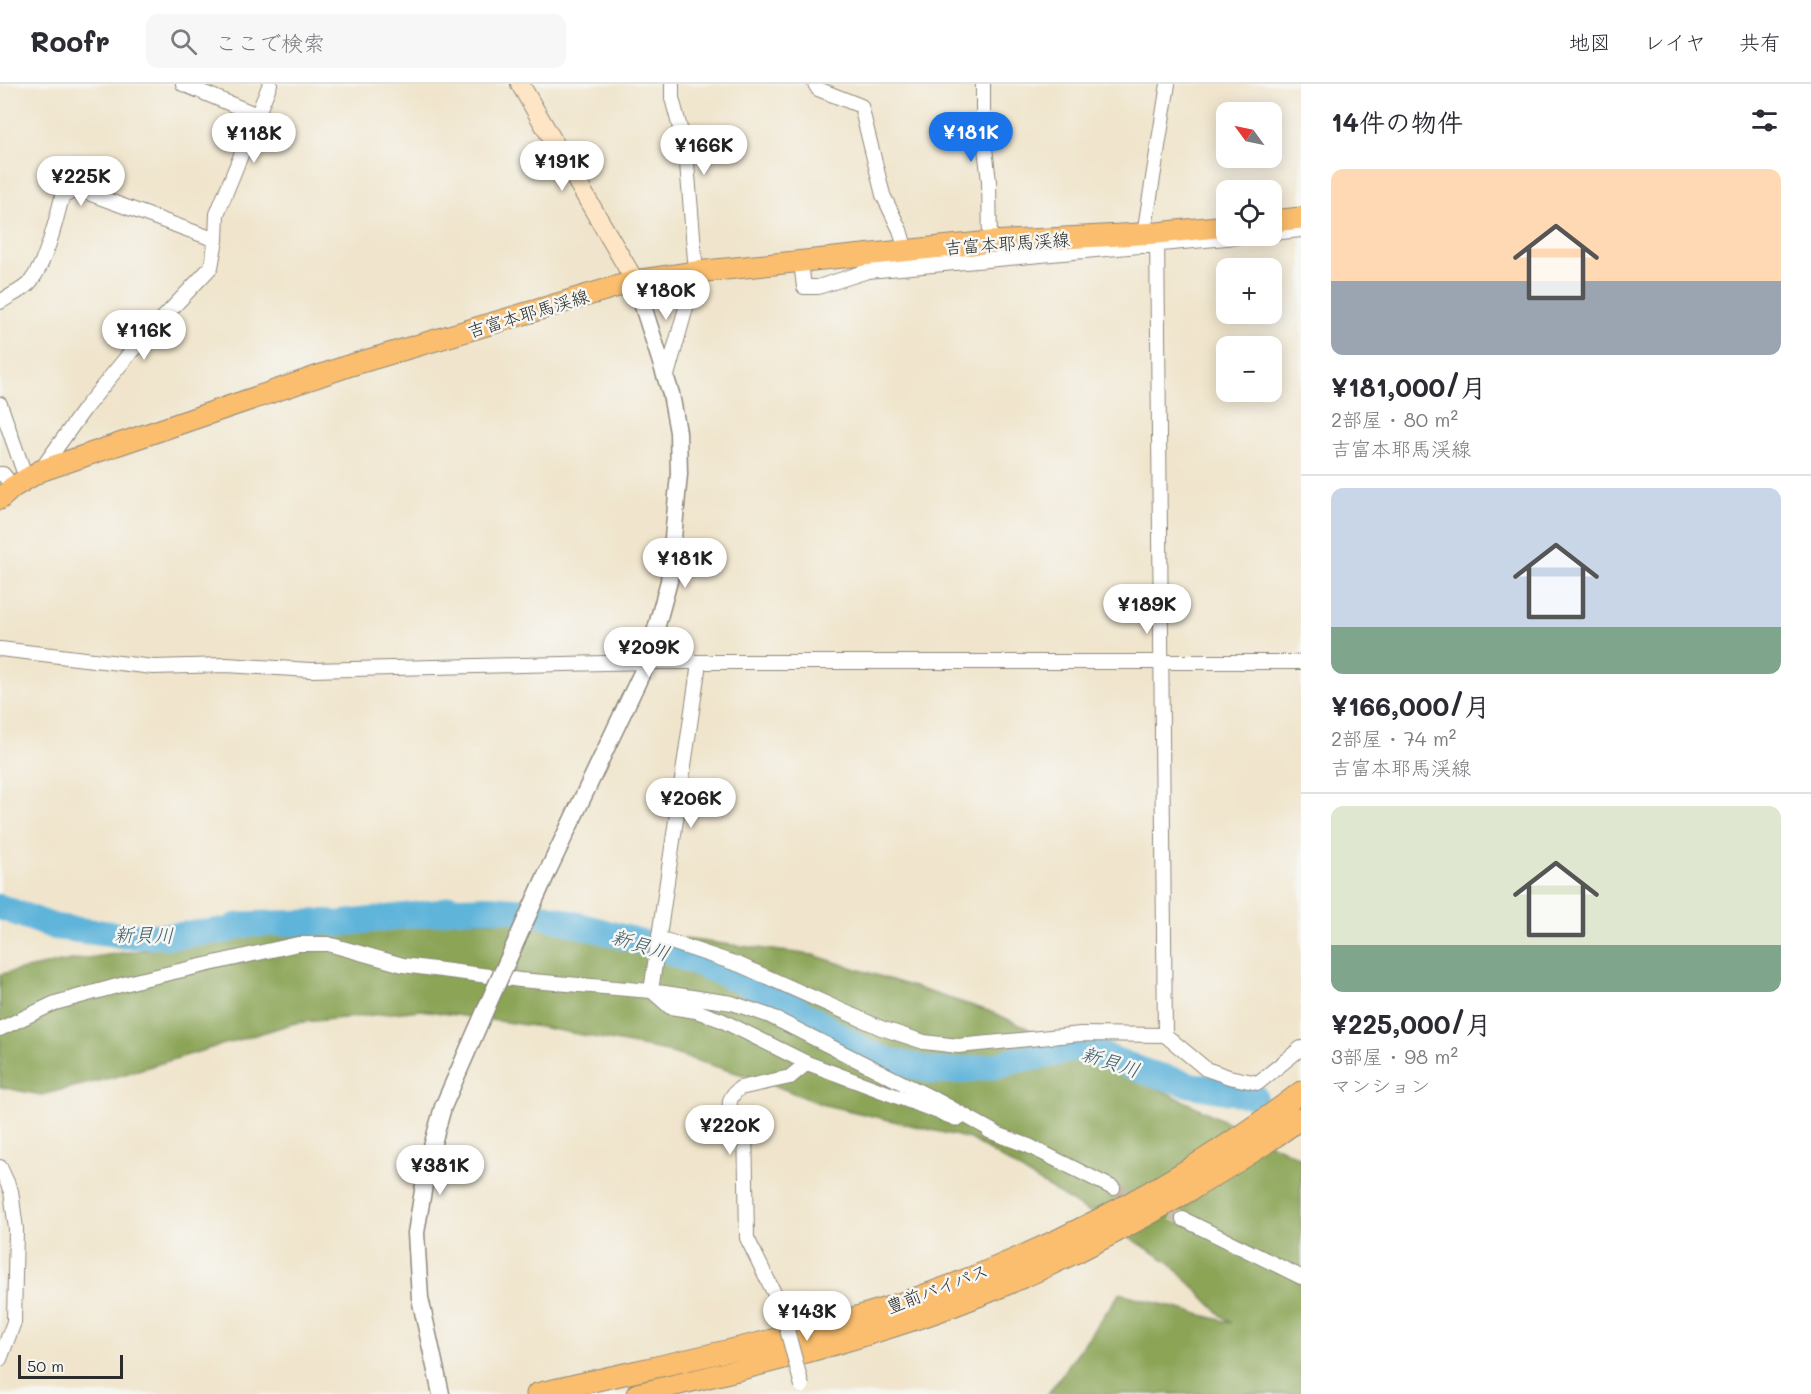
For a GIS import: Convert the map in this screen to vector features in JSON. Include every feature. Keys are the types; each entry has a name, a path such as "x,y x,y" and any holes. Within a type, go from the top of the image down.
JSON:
{"main road":[{"path":"520,84 635,281"},
{"path":"1282,220 1301,218"},
{"name":"吉富本耶馬渓線","path":"16,482 348,366 635,281 696,272 801,262 867,263 906,252 990,242 1153,237 1216,228"},
{"name":"豊前バイパス","path":"537,1394 828,1325 962,1281 1045,1245 1125,1206 1253,1129 1301,1092"},
{"name":"豊前バイパス","path":"637,1394 775,1362 893,1327 970,1299 1054,1263 1134,1223 1262,1148 1301,1118"}],"street":[{"path":"183,84 257,115"},
{"path":"16,482 86,408 130,352 211,267 216,240 217,214 270,84"},
{"path":"666,379 696,272 686,151 672,98 672,84"},
{"path":"816,84 818,89 861,106 883,195 900,230 906,252"},
{"path":"983,84 983,132 989,181 990,242"},
{"path":"1166,1035 1163,661 1153,237 1168,84"},
{"path":"0,302 31,282 55,227 62,197 77,189 216,240"},
{"path":"1282,232 1301,230"},
{"path":"867,263 1153,237 1216,236"},
{"path":"441,1394 420,1298 416,1233 428,1161 443,1107 546,875 647,662 669,581 679,474 678,432 671,394 635,281"},
{"path":"0,404 16,482"},
{"path":"0,649 153,668 226,665 311,670 647,662 1301,663"},
{"path":"651,991 699,663"},
{"path":"659,938 740,965 881,1028 924,1042 958,1046 1080,1034 1166,1035 1206,1069 1258,1083 1301,1048"},
{"path":"0,1029 55,1003 139,980 298,944 328,944 427,968 520,980 651,991 732,1003 770,1016 944,1104 996,1133"},
{"path":"651,991 670,1007 696,1011 721,1020 807,1063 1029,1146 1113,1188"},
{"path":"804,1390 781,1307 747,1238 745,1123 734,1114 729,1101 740,1088 790,1077 807,1063"},
{"path":"0,1167 11,1191 16,1229 14,1322 0,1359"},
{"path":"1183,1219 1301,1277"}],"green space":[{"path":"359,919 546,922 813,955 992,1012 1149,1084 1301,1158 1301,1394 1048,1394 1120,1293 1232,1323 1222,1316 1169,1262 970,1139 821,1104 766,1082 662,1050 540,1027 421,1010 295,1023 118,1076 41,1095 0,1087 0,974 66,961"}],"waterway":[{"name":"新貝川","path":"0,907 55,927 126,936 172,936 229,930 236,926 254,924 327,922 337,924 440,912 452,908 526,911 649,944 756,987 786,1002 862,1050 887,1060 933,1071 955,1071 995,1066 1081,1047 1146,1072 1191,1085 1254,1096"}],"tunnel":[{"path":"1113,1188 1183,1219"}]}
